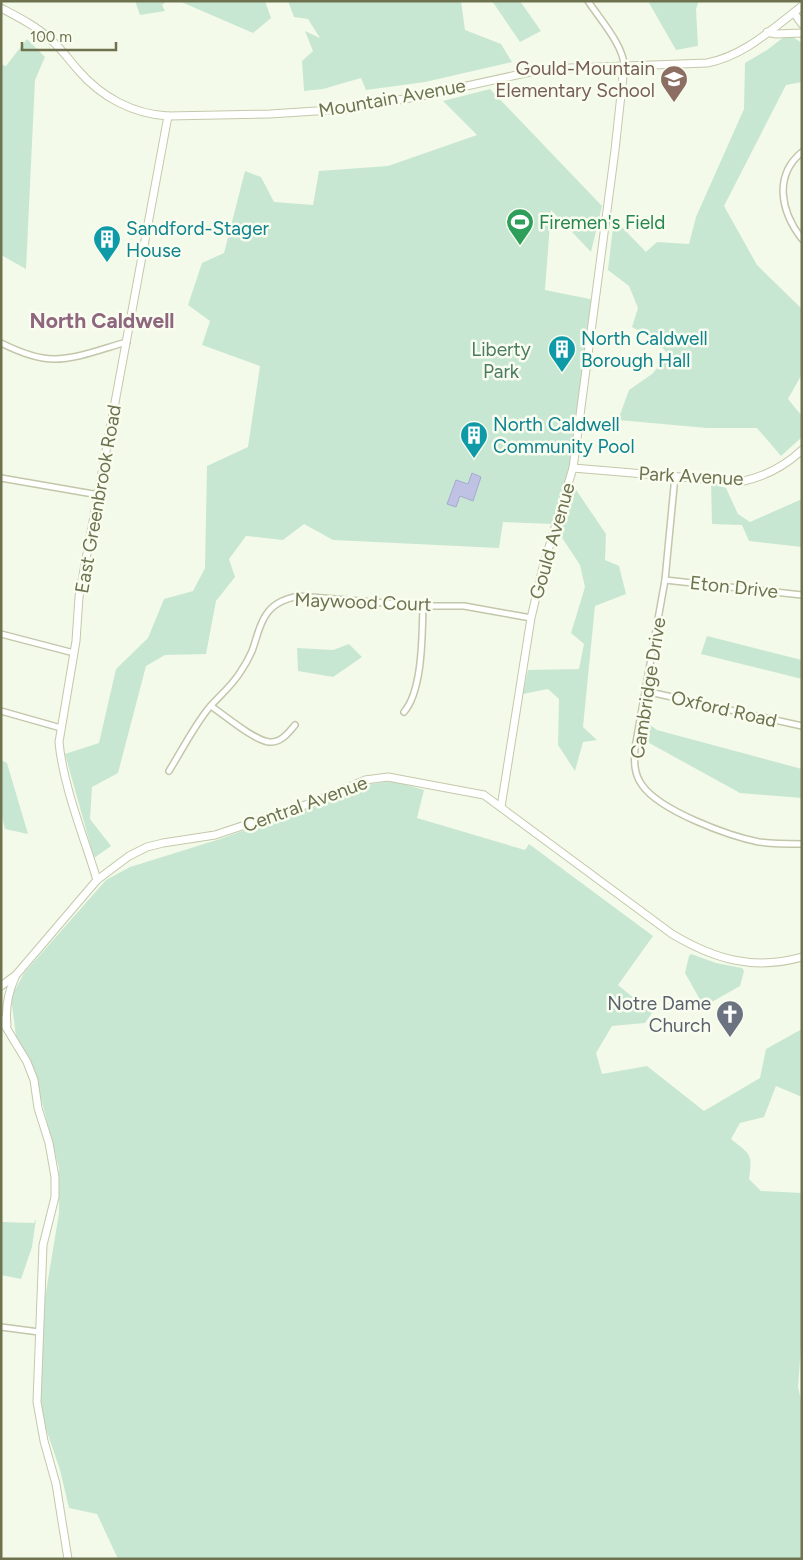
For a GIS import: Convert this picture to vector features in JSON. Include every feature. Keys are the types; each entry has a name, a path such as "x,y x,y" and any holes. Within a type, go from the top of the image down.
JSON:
{"street":[{"path":"588,1 620,49 624,60 624,67"},
{"name":"Mountain Avenue","path":"1,8 50,39 87,80 106,95 136,110 168,116 270,114 347,109 421,96 539,70 707,63 722,60 747,47 802,6"},
{"path":"794,13 802,24"},
{"path":"767,32 776,34 802,33"},
{"name":"Gould Avenue","path":"501,807 531,618 543,567 573,468 615,150 624,67"},
{"name":"East Greenbrook Road","path":"97,880 60,758 59,742 74,653 79,597 168,116"},
{"path":"802,152 790,166 782,186 788,215 802,239"},
{"path":"1,344 24,353 54,359 70,358 127,342"},
{"name":"Park Avenue","path":"573,468 740,482 774,471 802,450"},
{"name":"Cambridge Drive","path":"676,476 665,580 634,760 636,774 646,791 654,797 686,816 716,830 762,842 802,844"},
{"path":"1,478 99,495"},
{"name":"Eton Drive","path":"665,580 802,595"},
{"name":"Maywood Court","path":"169,771 199,721 231,686 241,671 252,652 261,623 268,612 285,599 298,596 423,606 464,606 531,618"},
{"path":"404,712 412,700 420,663 423,606"},
{"path":"1,634 74,653"},
{"name":"Oxford Road","path":"645,691 802,726"},
{"path":"211,706 257,738 271,742 280,740 295,725"},
{"path":"1,711 61,728"},
{"name":"Central Avenue","path":"16,975 97,880 120,861 146,848 163,843 215,835 317,801 365,780 377,778 400,779 484,795 672,934 696,948 718,957 742,962 766,963 802,957"},
{"path":"1,986 16,975"},
{"path":"8,1030 6,1008 16,975"},
{"path":"1,1019 28,1062 34,1080 38,1108 49,1143 55,1177 55,1197 43,1245 37,1411 53,1469 68,1559"},
{"path":"1,1327 39,1332"}],"green space":[{"path":"135,1 167,1 162,5 165,11 140,15"},
{"path":"179,1 265,1 271,18 253,33"},
{"path":"288,1 461,1 465,30 501,44 512,62 425,82 366,90 361,78 323,89 304,91 302,61 313,51 305,31 320,38 308,19 294,17"},
{"path":"492,1 520,1 541,31 520,42"},
{"path":"648,1 699,1 696,9 698,46 676,50"},
{"path":"788,34 802,43 802,82 786,85 724,206 757,265 802,309 802,374 788,399 802,416 802,437 781,456 757,428 707,428 618,420 629,390 652,374 669,355 653,338 632,327 638,308 629,286 608,270 614,219 646,252 657,242 689,244 696,217 744,109 745,63 767,50"},
{"path":"27,39 45,57 35,80 26,269 1,255 1,64 6,66"},
{"name":"Liberty Park","path":"490,89 602,206 591,252 551,210 545,290 595,300 568,478 606,534 605,560 619,566 626,594 595,606 583,727 597,740 583,742 575,771 558,745 559,699 548,689 523,694 528,670 579,669 584,644 571,633 585,587 580,565 553,524 503,522 499,548 333,540 304,524 283,540 246,536 229,559 235,577 216,601 206,654 165,655 146,666 118,773 92,787 90,819 111,846 94,858 65,754 99,743 116,669 148,638 164,599 193,591 205,568 207,466 248,447 260,366 202,345 210,321 188,305 202,263 224,253 245,171 261,177 274,202 313,205 319,171 388,166 477,135 443,101"},
{"path":"711,483 726,488 738,514 750,522 802,499 802,547 749,541 742,525 712,524"},
{"path":"707,636 802,660 802,679 701,654"},
{"path":"349,644 362,657 333,677 298,671 297,648 333,650"},
{"path":"646,722 657,730 802,769 802,798 740,793 642,739"},
{"path":"1,760 7,763 28,834 5,829 1,812"},
{"path":"393,781 424,790 417,818 525,850 529,844 653,936 618,985 652,1013 645,1023 612,1026 596,1053 602,1074 647,1066 704,1111 760,1078 766,1049 802,1029 802,1097 776,1086 764,1117 740,1123 731,1139 749,1155 751,1164 749,1179 761,1191 802,1193 802,1333 798,1387 802,1405 802,1559 118,1559 97,1514 69,1508 60,1470 38,1405 43,1310 59,1213 59,1168 35,1075 16,1037 11,997 24,973 106,880 130,867 220,839 371,784"},
{"path":"691,954 716,963 742,968 744,971 740,986 710,1003 702,1003 685,973"},
{"path":"36,1219 32,1247 21,1279 1,1275 1,1222 34,1223"}],"water":[{"path":"472,473 481,477 473,501 460,496 456,507 447,504 456,480 468,484"}],"place":[{"name":"Gould-Mountain Elementary School","path":"674,103"},
{"name":"Firemen's Field","path":"520,246"},
{"name":"Sandford-Stager House","path":"107,263"},
{"name":"North Caldwell Borough Hall","path":"562,373"},
{"name":"North Caldwell Community Pool","path":"474,459"},
{"name":"Notre Dame Church","path":"730,1038"}],"district":[{"name":"North Caldwell","path":"102,320"}]}
